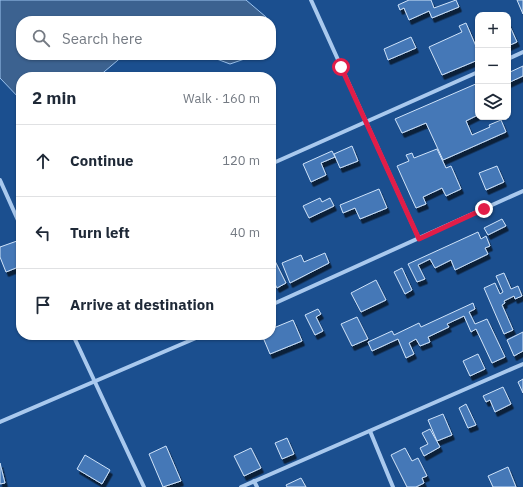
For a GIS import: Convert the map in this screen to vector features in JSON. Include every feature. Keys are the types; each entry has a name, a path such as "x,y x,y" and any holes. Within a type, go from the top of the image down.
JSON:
{"street":[{"path":"311,0 419,239"},
{"path":"511,57 523,52"},
{"path":"276,162 475,73"},
{"path":"0,180 16,216"},
{"path":"276,303 523,191"},
{"path":"75,340 144,487"},
{"path":"0,422 192,340"},
{"path":"241,487 523,364"},
{"path":"370,431 393,487"},
{"path":"254,481 257,487"}],"water":[{"path":"0,0 246,0 265,16 16,16 16,60 118,60 104,72 16,72 16,95 0,78"},
{"path":"219,60 242,60 230,64"}],"building":[{"path":"409,0 431,0 434,8 456,0 459,7 432,18 429,11 409,20 404,8 400,10 398,5"},
{"path":"517,0 523,0 523,14"},
{"path":"466,23 475,44 475,61 442,75 429,47 462,32 459,26"},
{"path":"511,29 517,42 511,45"},
{"path":"411,37 416,48 388,60 384,49"},
{"path":"523,66 523,76 511,82 511,72"},
{"path":"475,84 475,116 466,121 472,135 501,120 506,132 443,160 426,123 402,133 395,119"},
{"path":"352,146 358,161 340,168 334,154"},
{"path":"437,149 446,168 451,166 461,189 446,196 442,188 423,197 426,204 416,208 397,166 409,161 406,155 412,153 414,158"},
{"path":"332,151 335,157 321,163 326,175 311,182 303,164"},
{"path":"497,166 504,182 486,190 479,173"},
{"path":"379,189 387,208 360,219 355,208 343,213 340,205"},
{"path":"320,198 322,202 330,198 334,206 309,218 303,206"},
{"path":"502,219 506,226 488,235 484,228"},
{"path":"478,232 481,239 486,236 490,246 485,248 488,254 455,270 451,260 435,268 430,259 418,265 425,279 417,282 408,264"},
{"path":"16,241 16,268 6,272 0,257 0,247"},
{"path":"325,253 329,263 290,283 282,263 301,255 304,262"},
{"path":"276,263 286,283 277,288 276,286"},
{"path":"402,268 412,290 405,294 394,272"},
{"path":"504,273 511,289 518,286 522,296 515,299 514,296 504,301 505,303 502,305 513,330 504,334 484,288 495,283 500,294 503,292 496,276"},
{"path":"376,280 386,300 361,312 351,293"},
{"path":"473,303 475,309 469,312 475,324 487,319 505,357 492,363 476,329 471,332 464,316 447,324 449,327 428,337 430,342 420,346 416,339 409,343 414,354 406,358 398,339 372,351 368,342 392,331 394,335 419,323 421,327"},
{"path":"318,309 321,314 316,317 323,331 315,335 305,315"},
{"path":"357,317 368,339 352,346 341,324"},
{"path":"293,320 302,341 270,354 264,340 276,340 276,327"},
{"path":"523,332 523,351 514,356 507,340"},
{"path":"478,354 485,369 470,376 463,361"},
{"path":"523,379 523,393 518,382"},
{"path":"503,387 511,404 495,412 490,400 486,402 483,396"},
{"path":"466,404 476,425 468,428 459,408"},
{"path":"443,414 452,435 437,441 428,420"},
{"path":"430,429 440,447 424,456 420,448 428,444 422,433"},
{"path":"287,438 294,454 282,459 275,443"},
{"path":"166,446 181,481 163,487 149,454"},
{"path":"251,448 261,468 244,476 234,456"},
{"path":"405,448 412,461 418,458 427,476 422,478 424,483 416,487 407,487 391,455"},
{"path":"85,455 110,470 102,484 77,469"},
{"path":"0,463 5,483 0,484"},
{"path":"508,467 516,487 493,487 488,476"},
{"path":"301,478 306,487 287,487 286,485"}],"route":[{"path":"341,67 419,239 484,209"}]}
